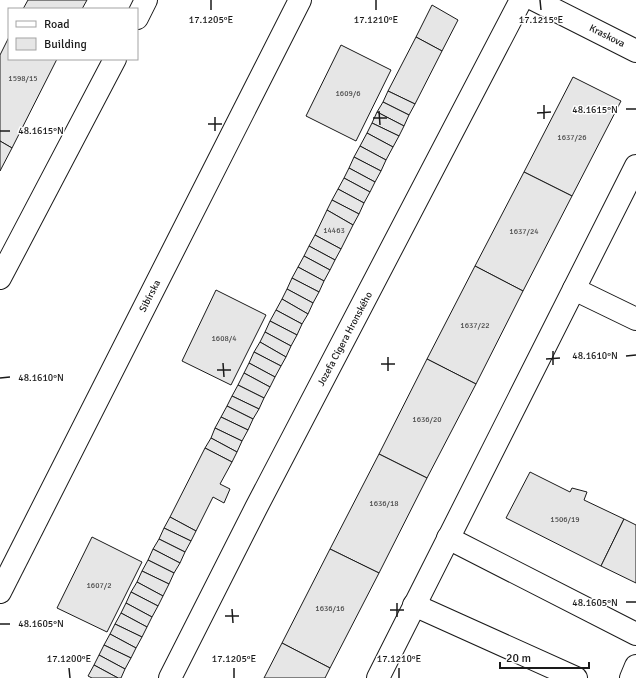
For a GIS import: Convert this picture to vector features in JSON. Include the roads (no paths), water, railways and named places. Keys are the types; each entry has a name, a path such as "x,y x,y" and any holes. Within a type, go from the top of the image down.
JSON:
{"street":[{"path":"138,16 146,0"},
{"name":"Sibírska","path":"0,592 300,0"},
{"name":"Jozefa Cígera Hronského","path":"170,678 260,501 521,0"},
{"name":"Kraskova","path":"535,0 636,51"},
{"path":"0,278 114,60"},
{"path":"378,678 636,166"},
{"path":"574,289 636,319"},
{"path":"448,538 636,634"},
{"path":"414,605 576,678"},
{"path":"631,678 636,666"}]}
